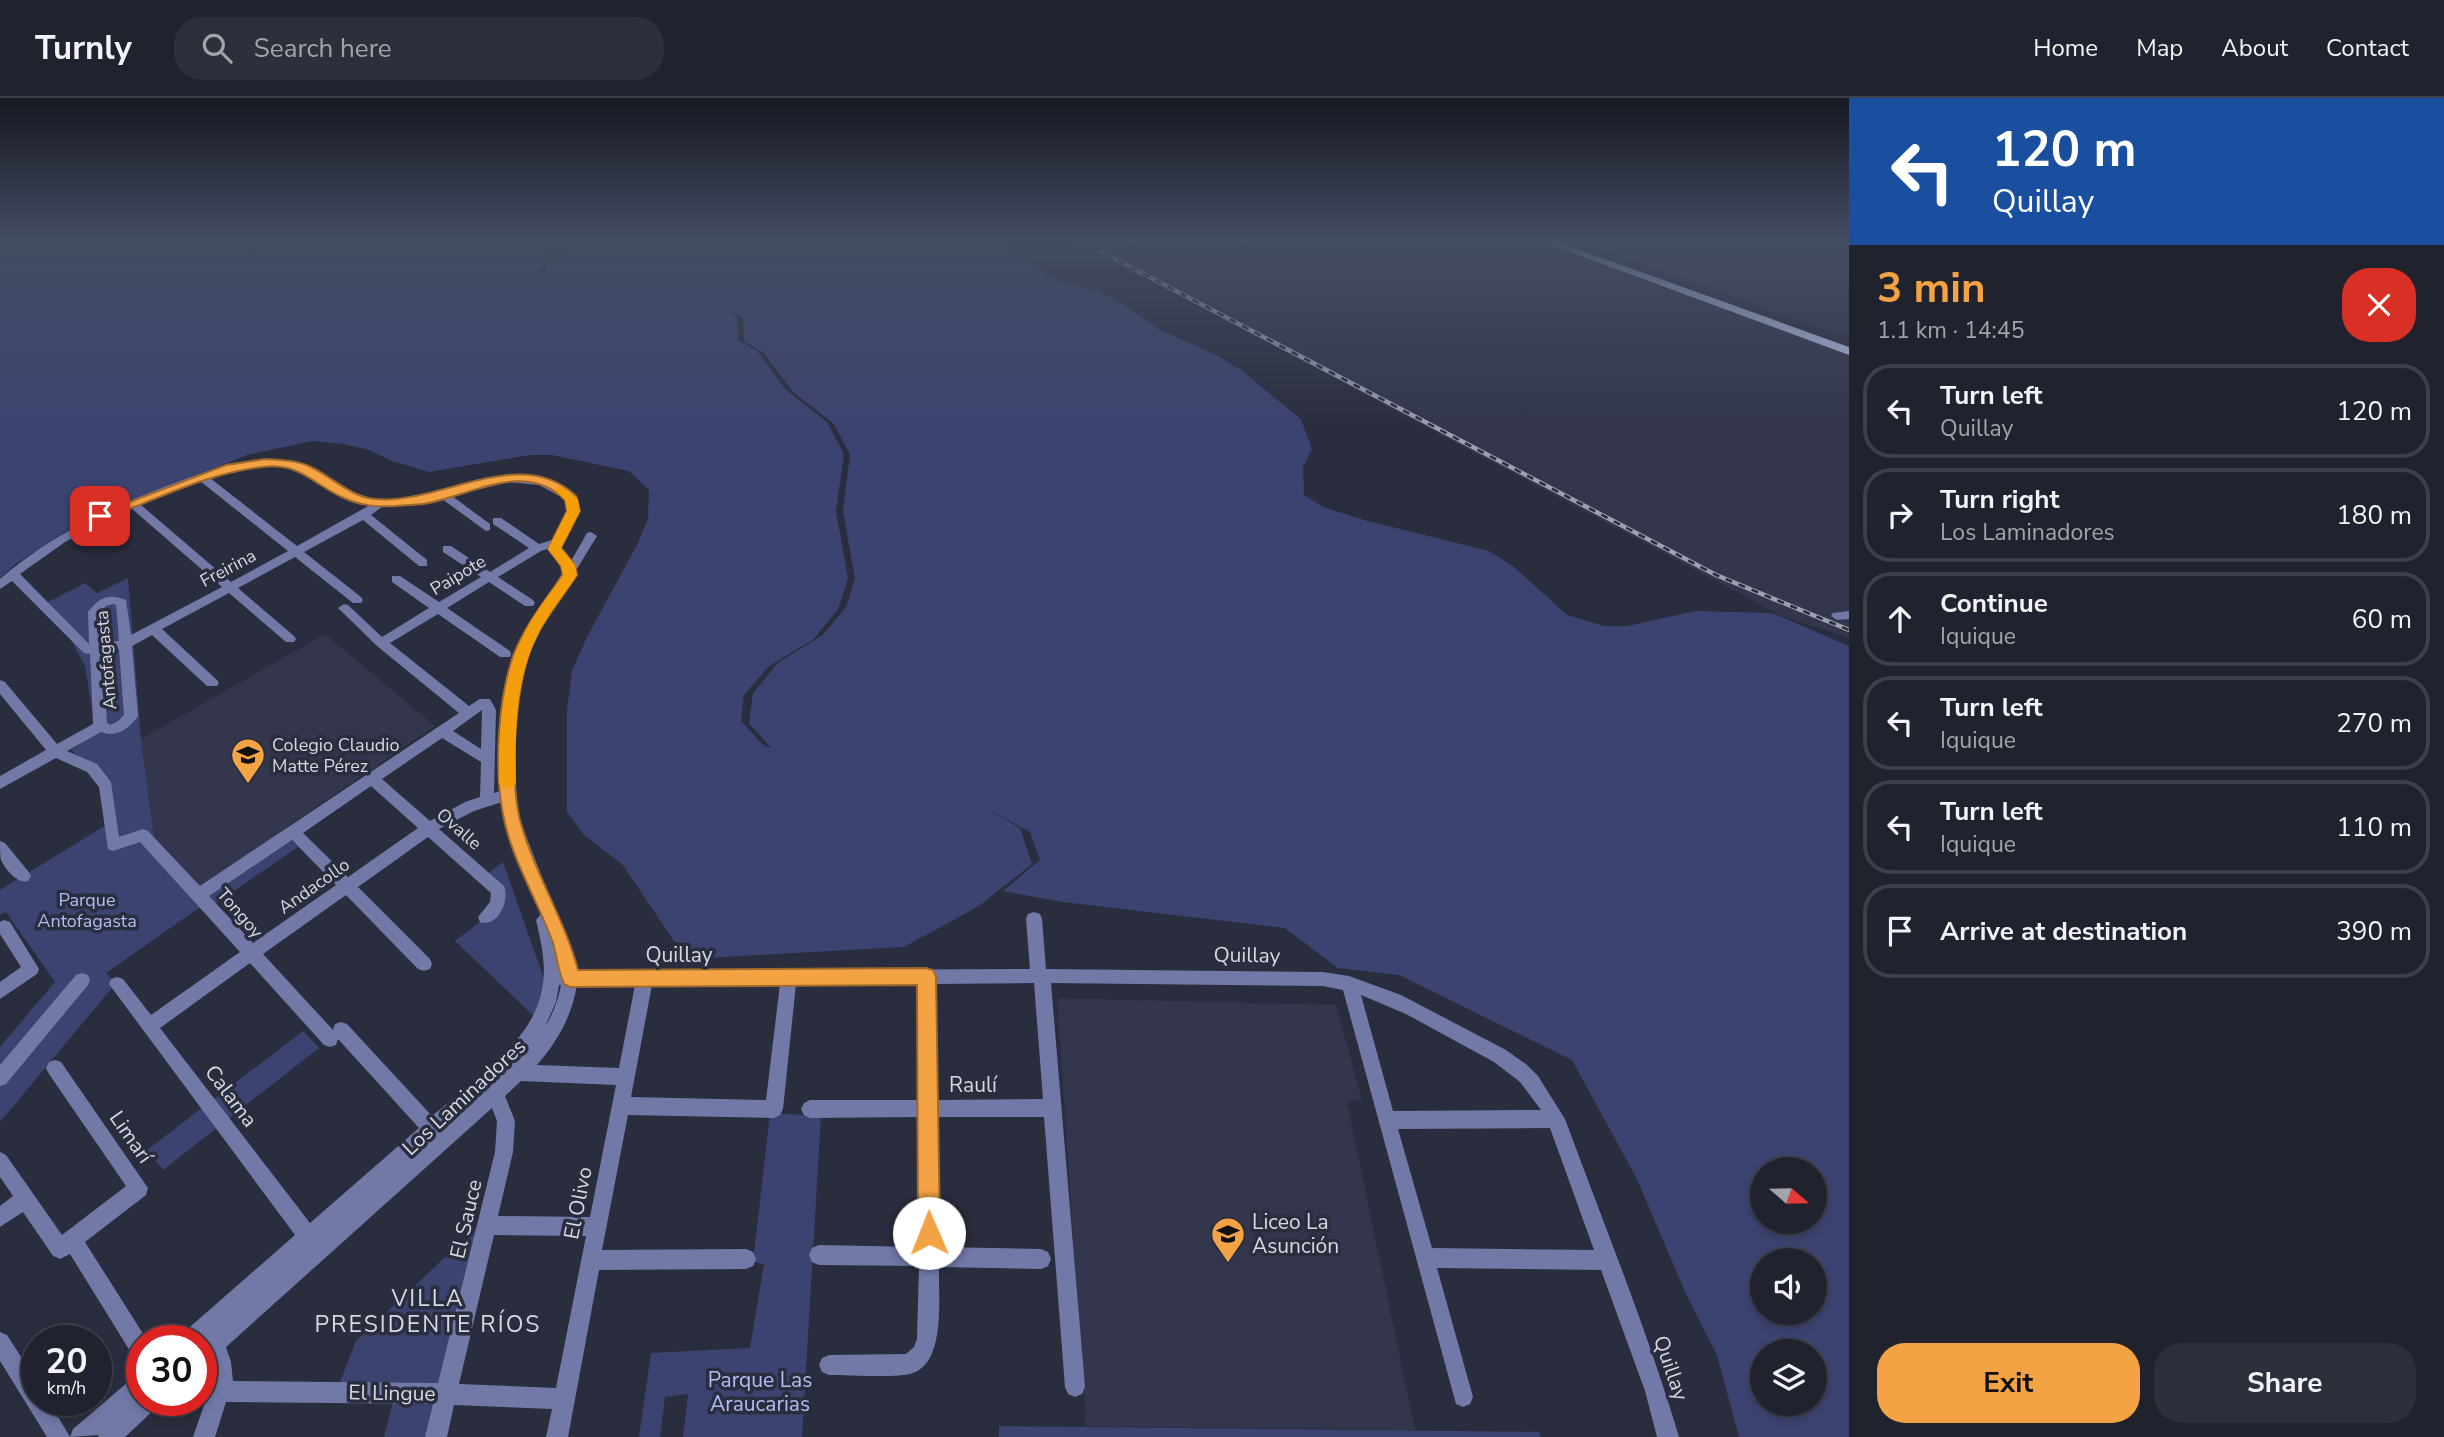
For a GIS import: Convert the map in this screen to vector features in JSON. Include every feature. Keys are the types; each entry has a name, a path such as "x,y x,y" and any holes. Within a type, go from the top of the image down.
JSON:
{"main road":[{"path":"1723,303 1849,348"},
{"path":"1729,303 1849,348"}],"street":[{"path":"0,585 12,573 82,525 202,477 247,464 293,464 317,475 347,495 380,503 406,503 500,479 528,477 540,480 565,492 573,504 569,521 554,549 568,565 570,575"},
{"path":"202,477 357,600"},
{"path":"444,495 537,548"},
{"path":"132,503 290,639"},
{"name":"Freirina","path":"92,651 125,644 364,515 380,503"},
{"path":"364,515 423,563"},
{"name":"Los Laminadores","path":"207,1325 308,1236 437,1135 496,1094 540,1050 556,1024 566,1003 538,891 514,827 508,795 507,736 516,672 531,633 570,575 591,537"},
{"name":"Paipote","path":"381,643 537,548 555,543"},
{"path":"447,550 529,603"},
{"path":"12,573 92,651"},
{"path":"396,579 505,654"},
{"name":"Antofagasta","path":"109,600 122,603 125,644 131,716 117,729 106,730 100,726 92,651 94,612 99,605 109,600"},
{"path":"344,608 381,643 468,713"},
{"path":"153,628 212,683"},
{"path":"0,685 56,752"},
{"path":"199,895 485,702 488,799"},
{"path":"0,783 100,726"},
{"path":"441,730 487,759"},
{"name":"Tongoy","path":"56,752 92,768 106,786 113,845 143,835 250,954 336,1034 437,1135"},
{"name":"Ovalle","path":"371,778 499,891 497,905 486,917"},
{"name":"Andacollo","path":"150,1025 429,828 461,810 488,799 508,795"},
{"path":"292,831 424,964"},
{"path":"0,847 23,876"},
{"path":"1034,919 1053,1108 1075,1387"},
{"path":"0,991 31,970 4,927"},
{"path":"829,1365 903,1365 918,1359 925,1348 928,1330 929,1258 926,976"},
{"name":"Quillay","path":"561,978 1040,976 1323,979 1349,983 1396,999 1506,1059 1532,1082 1556,1119 1655,1391 1668,1437"},
{"path":"620,1106 775,1109 789,977"},
{"name":"Los Laminadores","path":"217,1340 437,1135 522,1049 546,1009 552,989 561,978"},
{"name":"El Olivo","path":"557,1437 645,978"},
{"path":"0,1078 82,980"},
{"path":"1349,983 1463,1397"},
{"name":"Calama","path":"117,984 308,1236"},
{"name":"Limarí","path":"55,1068 139,1188 69,1244"},
{"path":"518,1073 625,1077"},
{"name":"El Sauce","path":"436,1437 489,1225 507,1130 504,1112 496,1094"},
{"name":"Raulí","path":"810,1109 1053,1108"},
{"path":"1387,1120 1556,1119"},
{"path":"0,1161 58,1248 69,1244 126,1328"},
{"path":"0,1219 25,1199"},
{"path":"489,1225 596,1227"},
{"path":"819,1255 1041,1259"},
{"path":"1424,1258 1608,1260"},
{"path":"590,1260 746,1259"},
{"path":"211,1325 212,1321"},
{"path":"0,1342 59,1437"},
{"path":"204,1437 220,1391 223,1370 217,1362"},
{"name":"El Lingue","path":"220,1391 446,1394 563,1399"},
{"path":"81,1437 126,1397"},
{"path":"108,1437 132,1416"}],"shaded area":[{"path":"1194,303 1707,303 1849,355 1849,638 1782,616"},
{"path":"1751,303 1849,303 1849,338"},
{"name":"Colegio Claudio Matte Pérez","path":"325,634 435,726 199,887 154,838 141,739"},
{"name":"Liceo La Asunción","path":"1057,998 1336,1005 1362,1100 1347,1102 1415,1430 1086,1426"}],"green space":[{"path":"0,303 1121,303 1158,329 1218,356 1241,370 1301,419 1312,449 1303,467 1304,495 1323,507 1489,551 1514,567 1567,615 1604,626 1628,626 1695,611 1772,613 1849,646 1849,1437 1739,1437 1717,1355 1687,1296 1636,1177 1572,1060 1399,975 1338,968 1285,928 1063,902 1003,891 1040,860 1030,832 985,807 1020,828 1032,864 979,906 904,947 686,959 623,865 585,836 567,812 567,710 572,671 648,519 649,490 629,471 552,455 530,455 429,472 392,461 369,450 312,441 247,455 86,519 17,563 0,578","holes":["722,305 743,318 744,341 764,353 793,392 834,424 850,455 843,511 855,579 846,607 823,635 779,662 753,693 749,723 771,748 764,746 741,721 744,695 769,666 814,639 838,609 848,579 836,511 844,454 827,422 786,390 757,351 738,340 737,317"]},
{"name":"Parque Antofagasta","path":"128,578 141,739 154,838 206,903 106,973 116,983 0,1122 0,1047 55,982 6,912 0,915 0,890 111,822 101,780 71,750 96,733 85,666 71,640 38,607 85,583 97,593"},
{"path":"281,831 298,847 215,904 199,887"},
{"path":"503,862 544,979 536,1018 455,941 486,917 498,896 479,881"},
{"path":"303,1031 319,1048 163,1170 147,1150"},
{"name":"Parque Las Araucarias","path":"770,1113 821,1116 802,1437 683,1437 688,1394 665,1397 660,1437 639,1437 651,1353 750,1348 764,1264 753,1262"},
{"path":"491,1214 435,1437 384,1437 395,1394 336,1392 356,1341"},
{"path":"999,1426 1539,1432 1541,1437 999,1437"}],"railway":[{"path":"1200,303 1716,575 1849,630"}],"slow traffic":[{"path":"508,784 507,736 516,672 531,633 570,575 568,565 554,549 573,511 572,499 560,489"}],"place":[{"name":"Colegio Claudio Matte Pérez","path":"248,785"},
{"name":"Liceo La Asunción","path":"1228,1264"}],"district":[{"name":"VILLA PRESIDENTE RÍOS","path":"428,1311"}],"route":[{"path":"100,516 230,467 265,463 293,464 307,469 347,495 373,503 424,500 500,479 519,477 540,480 565,492 572,499 573,511 554,549 568,565 570,575 541,616 521,656 511,702 507,759 508,795 514,827 538,891 562,943 570,968 570,978 926,976 929,1233"}]}
